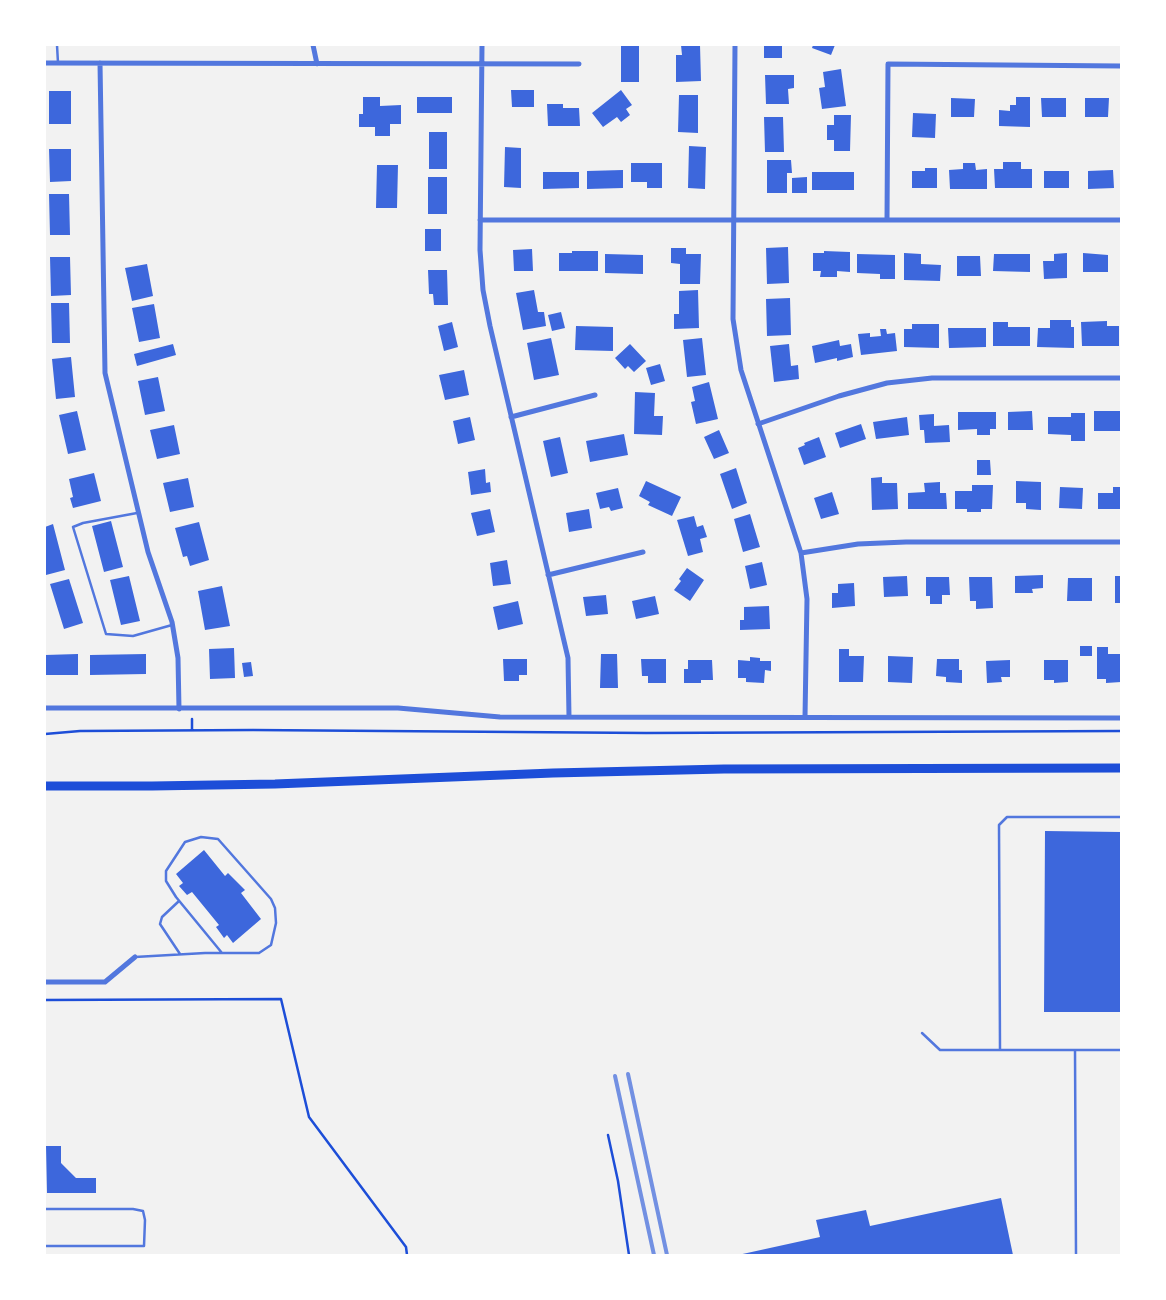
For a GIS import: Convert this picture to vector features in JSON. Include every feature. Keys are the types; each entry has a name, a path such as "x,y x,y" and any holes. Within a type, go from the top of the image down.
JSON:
{"main road":[{"path":"45,786 246,784 724,768 1121,768"}],"street":[{"path":"313,45 317,64"},
{"path":"482,45 480,250 483,290 568,658 569,717"},
{"path":"735,45 733,319 741,370 802,553 807,600 806,718"},
{"path":"45,63 579,64"},
{"path":"100,63 105,373 148,552 172,625 178,658 179,709"},
{"path":"887,220 888,64 1121,66"},
{"path":"480,220 1121,220"},
{"path":"758,424 839,396 887,383 932,378 1121,378"},
{"path":"511,417 595,395"},
{"path":"802,553 858,544 906,542 1121,542"},
{"path":"548,574 643,552"},
{"path":"45,708 398,708 500,717 1121,718"},
{"path":"45,982 105,982 135,957"}],"lane":[{"path":"57,45 58,63"},
{"path":"139,512 83,523 73,527 106,634 133,636 172,625"},
{"path":"1000,1050 999,825 1007,817 1121,817"},
{"path":"135,957 180,954 259,953 271,945 276,923 275,908 271,899 218,839 201,837 186,842 166,871 166,881 179,901 222,953"},
{"path":"179,901 162,916 160,924 180,954"},
{"path":"922,1033 940,1050 1121,1050"},
{"path":"1076,1050 1076,1255"},
{"path":"45,1209 133,1209 143,1211 145,1220 144,1246 45,1246"}],"path":[{"path":"192,719 192,730"},
{"path":"45,734 80,731 192,730 417,732 479,730 646,733 1121,731"},
{"path":"45,1000 281,999 309,1117 406,1247 407,1255"},
{"path":"608,1135 618,1181 629,1255"}],"building":[{"path":"681,45 700,45 701,81 676,82 676,55 682,55"},
{"path":"764,45 782,45 782,58 764,58"},
{"path":"813,45 835,45 831,55 812,48"},
{"path":"621,46 639,46 639,82 621,82"},
{"path":"841,69 846,106 822,109 819,88 825,87 823,72"},
{"path":"765,75 794,75 794,88 788,89 789,104 766,104"},
{"path":"511,90 534,90 534,107 512,107"},
{"path":"621,90 632,105 626,109 630,115 621,122 617,117 603,127 592,113"},
{"path":"49,91 71,91 71,124 49,124"},
{"path":"679,95 698,95 698,133 678,132"},
{"path":"363,97 380,97 380,106 401,105 401,124 390,124 390,136 375,136 375,127 359,127 359,114 363,114"},
{"path":"417,97 452,97 452,113 417,113"},
{"path":"1016,97 1030,97 1030,127 999,126 999,110 1010,111 1010,105 1016,105"},
{"path":"951,98 975,99 974,117 951,117"},
{"path":"1041,98 1066,98 1066,117 1042,117"},
{"path":"1085,98 1109,98 1108,117 1085,117"},
{"path":"547,104 563,104 563,108 579,108 580,126 548,126"},
{"path":"913,113 936,114 935,138 912,137"},
{"path":"834,115 851,115 850,151 834,151 834,140 827,140 827,125 834,125"},
{"path":"764,117 783,117 784,152 765,152"},
{"path":"429,132 447,132 447,169 429,169"},
{"path":"689,146 706,147 705,189 688,188"},
{"path":"505,147 521,148 521,188 504,187"},
{"path":"49,149 71,149 71,181 50,182"},
{"path":"767,160 791,160 792,173 787,173 787,193 767,193"},
{"path":"1003,162 1021,162 1021,169 1032,169 1032,188 995,188 994,169 1003,169"},
{"path":"631,163 662,163 662,188 647,188 647,182 631,182"},
{"path":"963,163 975,163 976,170 987,169 987,189 950,189 949,170 963,169"},
{"path":"377,165 398,165 397,208 376,208"},
{"path":"925,168 937,168 937,188 912,188 912,171 925,171"},
{"path":"623,170 623,188 587,189 587,171"},
{"path":"1113,170 1114,188 1088,189 1088,171"},
{"path":"1044,171 1069,171 1069,188 1044,188"},
{"path":"543,172 579,172 579,188 543,189"},
{"path":"812,172 854,172 854,190 812,190"},
{"path":"428,177 447,177 447,214 428,214"},
{"path":"807,177 807,193 792,193 792,178"},
{"path":"49,194 69,194 70,235 50,235"},
{"path":"425,229 441,229 441,251 425,251"},
{"path":"788,247 789,283 767,284 766,248"},
{"path":"671,248 686,248 686,254 701,254 700,284 680,284 680,264 671,263"},
{"path":"532,249 533,271 514,271 513,250"},
{"path":"572,251 598,251 598,271 559,271 559,253 572,253"},
{"path":"824,251 850,252 850,272 837,271 837,277 820,277 821,271 813,271 813,253 824,253"},
{"path":"904,253 921,254 921,264 941,265 940,281 904,280"},
{"path":"1067,253 1067,278 1044,279 1043,261 1054,261 1054,254"},
{"path":"1083,253 1108,255 1108,272 1083,272"},
{"path":"605,254 643,255 643,274 605,273"},
{"path":"857,254 895,255 895,279 880,279 880,274 857,273"},
{"path":"994,254 1030,254 1030,272 993,271"},
{"path":"957,256 980,256 981,276 957,276"},
{"path":"50,257 70,257 71,295 51,296"},
{"path":"147,264 153,296 132,301 125,268"},
{"path":"428,270 447,270 448,305 434,305 433,294 429,294"},
{"path":"534,290 538,312 544,312 546,326 523,330 516,293"},
{"path":"698,290 699,328 674,329 674,314 679,314 679,291"},
{"path":"790,298 791,335 767,336 766,299"},
{"path":"51,303 69,303 70,343 52,343"},
{"path":"154,304 160,338 139,342 132,308"},
{"path":"561,312 565,328 552,331 548,315"},
{"path":"1050,320 1071,320 1071,327 1074,327 1074,348 1037,347 1038,328 1050,328"},
{"path":"1107,321 1107,326 1119,326 1119,346 1082,346 1081,322"},
{"path":"452,322 458,347 444,351 438,326"},
{"path":"993,322 1008,322 1008,327 1030,327 1030,346 993,346"},
{"path":"912,324 939,324 939,348 904,347 904,329 912,329"},
{"path":"576,326 613,327 613,351 575,350"},
{"path":"948,328 986,328 986,347 949,348"},
{"path":"880,329 886,329 887,334 895,333 897,351 861,355 858,334 870,333 870,337 881,336"},
{"path":"551,338 559,375 534,380 527,343"},
{"path":"702,338 706,375 687,377 683,340"},
{"path":"839,340 840,346 851,344 853,357 837,361 837,358 815,363 812,346"},
{"path":"173,344 176,355 137,366 134,354"},
{"path":"630,344 646,361 634,372 628,366 625,369 615,358"},
{"path":"789,344 791,366 798,365 799,379 774,382 770,346"},
{"path":"71,357 75,397 56,399 52,359"},
{"path":"660,364 665,381 651,385 646,368"},
{"path":"464,370 469,395 445,400 439,375"},
{"path":"158,377 165,411 145,415 138,381"},
{"path":"709,382 718,419 696,424 691,402 695,401 692,387"},
{"path":"635,392 655,393 654,416 663,416 662,435 634,434"},
{"path":"77,411 86,450 68,454 59,415"},
{"path":"1032,411 1033,430 1008,430 1008,412"},
{"path":"1094,411 1121,411 1121,431 1094,431"},
{"path":"958,412 996,412 996,429 990,429 990,435 977,435 977,429 958,430"},
{"path":"1071,413 1085,413 1085,441 1071,441 1071,435 1048,434 1048,417 1071,417"},
{"path":"934,414 934,426 949,425 950,442 925,443 924,430 920,430 919,415"},
{"path":"470,417 475,440 458,444 453,421"},
{"path":"907,417 909,435 876,439 873,422"},
{"path":"861,424 866,439 840,448 835,433"},
{"path":"174,425 180,454 157,459 150,430"},
{"path":"719,430 729,453 714,459 704,437"},
{"path":"624,434 628,455 590,462 586,441"},
{"path":"560,437 568,473 551,477 543,441"},
{"path":"819,437 826,457 804,465 798,448 805,445 804,443"},
{"path":"977,460 990,460 991,475 977,475"},
{"path":"736,468 747,503 732,509 720,474"},
{"path":"485,469 486,483 490,482 491,492 471,495 468,472"},
{"path":"94,473 101,501 73,508 70,498 73,497 69,479"},
{"path":"882,477 882,483 897,483 898,509 872,510 871,478"},
{"path":"188,478 194,507 170,512 163,483"},
{"path":"646,481 681,497 672,516 648,505 650,502 639,496"},
{"path":"1016,481 1041,482 1041,510 1026,509 1026,503 1016,503"},
{"path":"940,482 940,493 946,493 947,509 908,509 908,493 925,492 924,483"},
{"path":"972,485 993,485 992,509 981,509 981,512 967,512 967,509 955,509 955,491 972,491"},
{"path":"1060,487 1083,488 1082,509 1059,508"},
{"path":"1113,487 1121,487 1121,509 1098,509 1098,493 1113,493"},
{"path":"618,488 623,508 611,511 609,507 600,509 596,493"},
{"path":"832,492 839,514 821,519 814,498"},
{"path":"490,509 495,532 477,536 471,513"},
{"path":"589,509 592,528 569,532 566,513"},
{"path":"750,514 760,547 743,552 734,519"},
{"path":"694,516 697,527 703,525 707,537 700,539 703,552 688,556 677,520"},
{"path":"111,521 123,567 104,572 92,526"},
{"path":"199,522 209,560 190,566 187,556 183,557 175,528"},
{"path":"53,524 65,570 46,575 45,527"},
{"path":"507,560 511,584 493,586 490,563"},
{"path":"762,562 767,585 750,589 745,566"},
{"path":"687,568 704,580 690,601 674,590"},
{"path":"1043,575 1043,588 1032,589 1033,593 1015,593 1015,576"},
{"path":"129,576 140,621 121,625 110,580"},
{"path":"907,576 908,596 884,597 883,577"},
{"path":"1115,576 1121,576 1121,603 1115,603"},
{"path":"926,577 949,577 950,595 942,595 942,604 930,604 930,596 926,596"},
{"path":"969,577 992,577 993,608 976,609 976,601 970,601"},
{"path":"1068,578 1092,578 1092,601 1067,601"},
{"path":"69,579 83,623 64,629 50,584"},
{"path":"854,583 855,606 832,608 832,593 838,593 838,584"},
{"path":"222,586 230,626 205,630 198,591"},
{"path":"606,595 608,614 586,616 583,597"},
{"path":"655,596 659,614 636,619 632,601"},
{"path":"518,601 523,624 498,630 493,607"},
{"path":"769,606 770,629 740,630 740,620 744,620 744,607"},
{"path":"1080,646 1092,646 1092,656 1080,656"},
{"path":"1097,647 1108,647 1108,654 1121,654 1121,682 1106,683 1106,679 1097,679"},
{"path":"234,648 235,678 210,679 209,649"},
{"path":"839,649 849,649 849,656 864,656 863,682 839,682"},
{"path":"78,654 78,675 45,675 45,655"},
{"path":"146,654 146,674 90,675 90,655"},
{"path":"601,654 617,654 618,688 600,688"},
{"path":"888,656 913,657 912,683 888,682"},
{"path":"750,657 760,658 760,661 771,661 771,671 765,670 764,683 746,682 746,678 738,678 738,660 750,661"},
{"path":"503,659 527,659 527,675 519,675 519,681 504,681"},
{"path":"641,659 666,659 666,683 648,683 648,676 642,676"},
{"path":"937,659 959,659 959,670 962,670 962,683 946,682 946,677 936,676"},
{"path":"688,660 712,660 713,680 701,680 701,683 684,683 684,669 688,669"},
{"path":"1010,660 1010,677 1001,677 1002,682 987,683 986,661"},
{"path":"1044,660 1068,660 1068,682 1054,683 1054,680 1044,680"},
{"path":"251,662 253,676 244,677 242,663"},
{"path":"1045,831 1121,832 1121,1012 1044,1012"},
{"path":"204,850 225,876 228,873 245,890 241,893 261,919 233,943 227,935 224,938 216,927 219,925 192,892 187,895 179,886 183,883 176,874"},
{"path":"46,1146 61,1146 61,1163 76,1178 96,1178 96,1193 47,1193"},
{"path":"1001,1198 1013,1255 738,1255 820,1237 816,1220 866,1210 870,1226"}],"railway":[{"path":"628,1074 667,1255"},
{"path":"615,1076 654,1255"}]}
